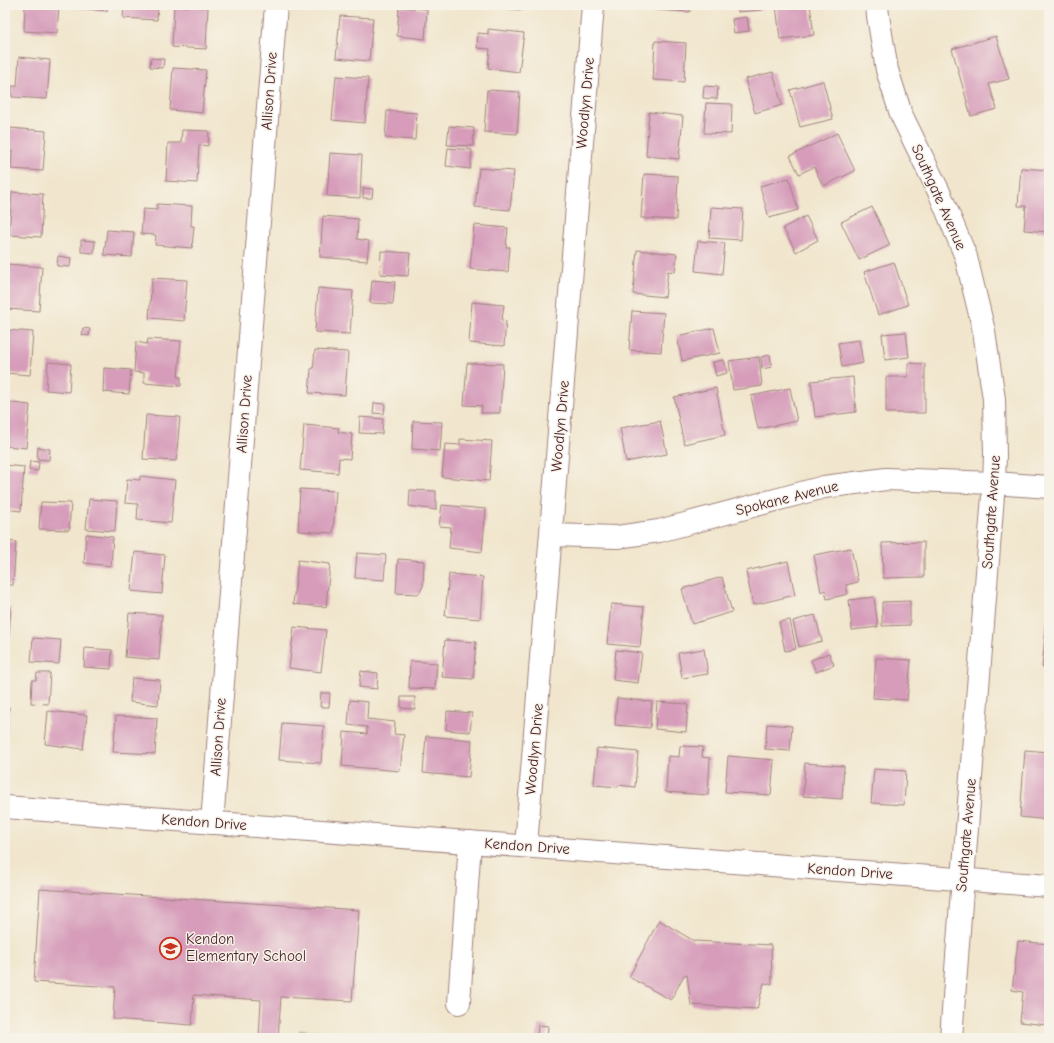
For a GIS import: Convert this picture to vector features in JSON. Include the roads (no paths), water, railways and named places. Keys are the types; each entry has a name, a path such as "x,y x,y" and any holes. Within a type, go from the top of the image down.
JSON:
{"street":[{"name":"Allison Drive","path":"212,822 276,5"},
{"name":"Woodlyn Drive","path":"526,846 593,5"},
{"name":"Southgate Avenue","path":"877,5 886,70 901,114 940,194 966,257 984,331 994,399 994,483 960,903 951,1038"},
{"name":"Spokane Avenue","path":"551,535 617,537 659,531 824,487 886,479 994,483 1049,487"},
{"name":"Kendon Drive","path":"5,807 1049,886"},
{"path":"459,1004 470,842"}],"place":[{"name":"Kendon Elementary School","path":"170,948"}]}
